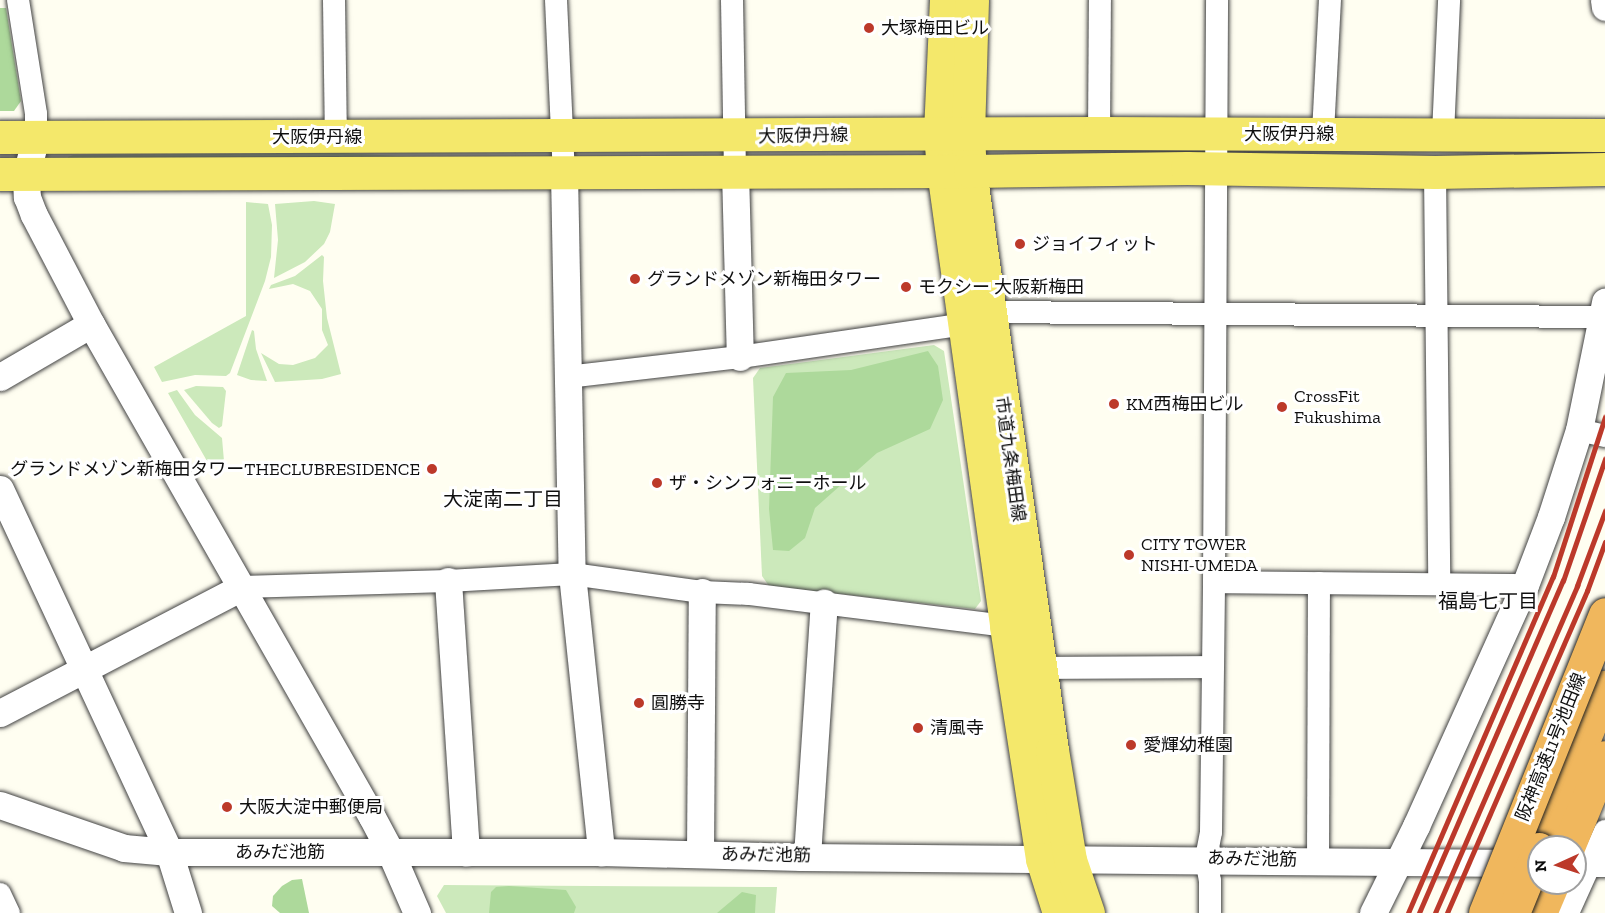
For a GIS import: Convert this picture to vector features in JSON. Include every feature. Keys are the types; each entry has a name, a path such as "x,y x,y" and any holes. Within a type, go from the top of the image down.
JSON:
{"highway":[{"name":"阪神高速11号池田線","path":"1485,913 1605,614"},
{"name":"阪神高速11号池田線","path":"1545,835 1605,687"},
{"path":"1587,849 1605,756"},
{"name":"阪神高速11号池田線","path":"1513,913 1527,879"},
{"path":"1540,913 1547,895"}],"main road":[{"name":"市道九条梅田線","path":"946,0 957,171 977,318 1039,668 1059,913"},
{"name":"市道九条梅田線","path":"954,135 972,0"},
{"name":"大阪伊丹線","path":"0,137 1099,133 1443,134 1568,137 1605,135"},
{"name":"大阪伊丹線","path":"13,174 1215,168 1435,172 1605,169"},
{"name":"市道九条梅田線","path":"977,318 1006,626 1056,859 1088,913"}],"street":[{"path":"18,0 36,114 36,137 13,174 27,197 34,215 91,324 390,851 417,913"},
{"path":"334,0 336,137"},
{"path":"556,0 564,173 572,574 601,852"},
{"path":"732,0 740,357"},
{"path":"1099,133 1100,0"},
{"path":"1210,913 1210,881 1206,858 1211,832 1214,582 1216,0"},
{"path":"1323,133 1330,0"},
{"path":"1443,134 1449,0"},
{"path":"1604,0 1605,7"},
{"path":"1435,172 1439,583"},
{"path":"567,377 740,357 977,318 1216,313 1437,314 1604,310 1592,433 1551,517 1525,585 1421,816 1373,913"},
{"path":"0,377 91,324"},
{"path":"0,489 169,852 188,913"},
{"path":"0,713 242,587 448,581 572,574 702,592 824,603 1006,626"},
{"path":"448,581 466,852"},
{"path":"1214,582 1525,585"},
{"path":"1318,860 1319,583"},
{"path":"700,853 702,592"},
{"path":"807,856 824,603"},
{"path":"1039,668 1213,667"},
{"name":"あみだ池筋","path":"0,805 124,848 169,852 601,852 1527,863"},
{"path":"1587,856 1605,831"},
{"path":"0,894 9,913"},
{"path":"1568,913 1574,895"}],"green space":[{"path":"0,8 6,8 21,101 14,111 0,111"},
{"path":"343,153 434,158 68,159 73,155"},
{"path":"314,201 335,204 330,232 324,244 305,262 274,278 278,240 275,204"},
{"path":"246,202 268,204 272,225 271,257 265,281 230,373 226,376 195,375 162,382 154,367 246,316"},
{"path":"322,255 324,257 323,281 327,318 341,374 322,379 275,382 261,353 279,364 293,365 315,358 328,345 322,330 322,309 310,291 293,284 269,289 271,285 295,276"},
{"path":"252,330 267,381 251,380 237,375"},
{"path":"934,345 944,351 981,601 975,609 769,586 762,576 753,378 760,368"},
{"path":"928,351 938,366 943,400 930,429 877,453 815,508 805,538 789,551 773,550 769,509 773,397 786,373 851,370"},
{"path":"196,386 223,387 226,391 222,426 219,428 184,390"},
{"path":"177,390 195,415 222,438 224,461 211,468 168,393"},
{"path":"302,879 309,913 280,913 272,906 273,896 282,886 292,880"},
{"path":"444,885 777,887 775,913 446,913 437,896"},
{"path":"496,887 566,890 576,907 574,913 489,913 491,892"},
{"path":"742,892 756,895 755,913 717,913"}],"railway":[{"path":"1408,913 1553,577 1605,417"},
{"path":"1419,913 1563,581 1605,459"},
{"path":"1435,913 1577,586 1605,511"},
{"path":"1447,913 1587,591 1605,542"}],"place":[{"name":"大塚梅田ビル","path":"869,28"},
{"name":"ジョイフィット","path":"1020,244"},
{"name":"グランドメゾン新梅田タワー","path":"635,279"},
{"name":"モクシー 大阪新梅田","path":"906,287"},
{"name":"KM西梅田ビル","path":"1114,404"},
{"name":"CrossFit Fukushima","path":"1282,407"},
{"name":"グランドメゾン新梅田タワーTHECLUBRESIDENCE","path":"432,469"},
{"name":"ザ・シンフォニーホール","path":"657,483"},
{"name":"CITY TOWER NISHI-UMEDA","path":"1129,555"},
{"name":"圓勝寺","path":"639,703"},
{"name":"清風寺","path":"918,728"},
{"name":"愛輝幼稚園","path":"1131,745"},
{"name":"大阪大淀中郵便局","path":"227,807"}],"district":[{"name":"大淀南二丁目","path":"503,499"},
{"name":"福島七丁目","path":"1488,601"}]}
